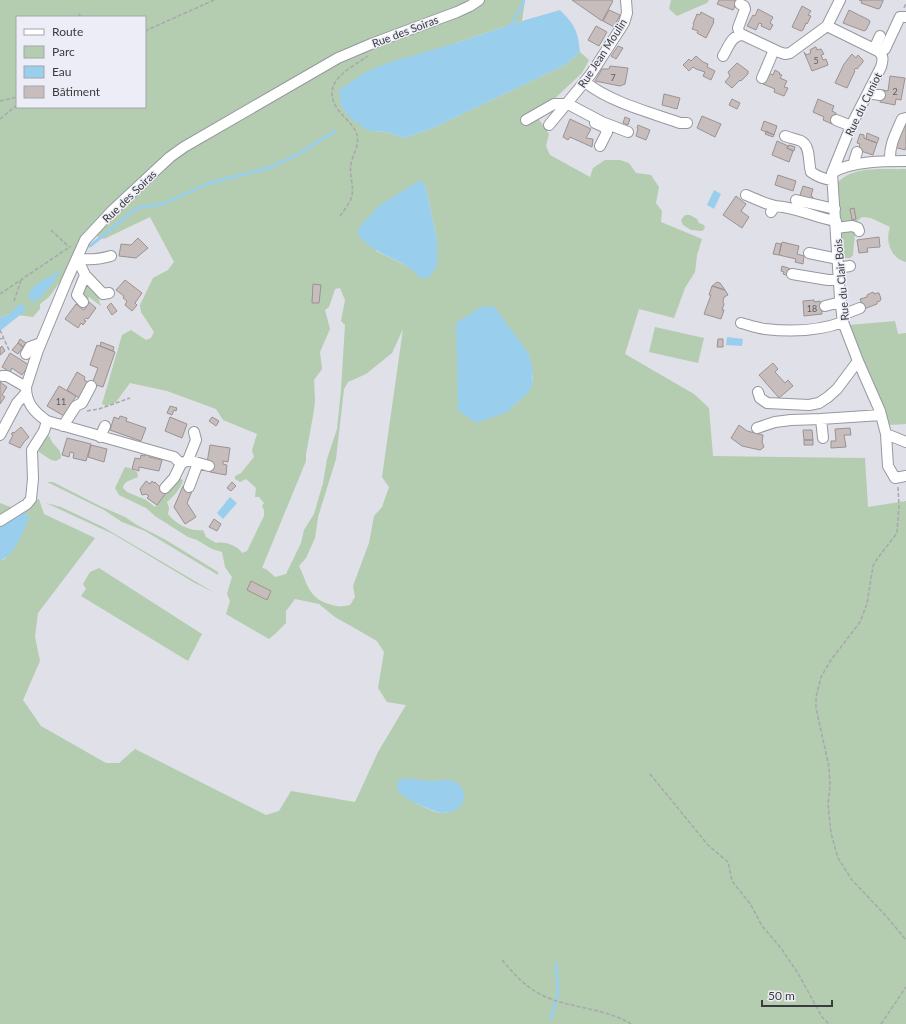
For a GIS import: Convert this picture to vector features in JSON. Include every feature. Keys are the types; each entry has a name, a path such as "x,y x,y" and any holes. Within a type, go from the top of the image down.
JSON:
{"street":[{"name":"Rue des Soiras","path":"3,435 18,403 26,390 41,343 85,240 117,206 164,162 184,147 338,58 457,12 479,0"},
{"name":"Rue Jean Moulin","path":"549,125 585,82 624,23 627,13 626,0"},
{"path":"740,35 784,54 790,53 827,26 840,0"},
{"path":"740,4 744,6 745,9 738,28 740,35"},
{"path":"827,26 877,51 885,49 896,35 900,17 906,17"},
{"path":"723,56 734,38 740,35"},
{"path":"877,51 880,36"},
{"path":"762,78 774,50"},
{"name":"Rue du Cuniot","path":"832,177 851,126 881,67 883,60 877,51"},
{"path":"585,82 594,90 607,97 680,123 687,123"},
{"path":"868,93 880,94"},
{"path":"526,120 554,104 568,104 602,122 628,132"},
{"path":"568,104 574,112 582,118 604,127 607,132 600,146"},
{"path":"890,161 892,142 902,119 906,118"},
{"path":"836,120 851,126"},
{"path":"785,136 801,141 804,144 807,150 811,172 822,178 832,177 838,169 853,165 890,161 906,161"},
{"path":"853,165 857,152"},
{"name":"Rue du Clair Bois","path":"832,177 843,318 858,361 881,415 886,434 888,466 895,478"},
{"path":"746,195 765,203 773,209 785,206 836,225 858,228 859,231"},
{"path":"796,200 835,209"},
{"path":"810,253 850,266"},
{"path":"77,258 95,260 111,256"},
{"path":"77,258 84,275 106,297"},
{"path":"792,274 828,280 839,280"},
{"path":"82,302 77,295 84,275"},
{"path":"825,306 841,302"},
{"path":"741,323 764,329 819,329 860,308"},
{"path":"26,354 30,347 41,343"},
{"path":"758,392 760,398 767,403 809,405 819,403 837,389 858,361"},
{"path":"2,376 7,376 26,390 28,404 46,421 189,462 209,466"},
{"path":"62,426 76,406 82,403 91,386"},
{"path":"757,428 783,421 881,415"},
{"path":"821,419 823,438"},
{"path":"0,521 27,504 31,499 33,479 32,450 44,430 46,421"},
{"path":"100,437 105,426"},
{"path":"189,487 189,462 196,440 194,432"},
{"path":"886,434 906,442"},
{"path":"165,488 189,462"},
{"path":"895,478 906,476"}],"path":[{"path":"146,31 214,0"},
{"path":"340,216 352,196 353,187 351,164 358,140 356,131 335,105 332,96 334,83 343,72 372,54"},
{"path":"0,101 16,97"},
{"path":"0,119 16,106"},
{"path":"51,230 69,247"},
{"path":"0,294 42,267 69,247 85,240"},
{"path":"14,301 21,280"},
{"path":"0,330 10,350"},
{"path":"0,339 4,338"},
{"path":"71,413 99,409 130,398"},
{"path":"895,478 899,506 897,533 873,566 867,604 860,622 832,660 821,678 816,697 816,708 829,767 830,785 828,805 831,833 838,858 852,880 887,917 906,940"},
{"path":"650,774 708,845 728,862 732,880 751,905 762,926 782,948 800,975 822,1017 829,1024"},
{"path":"502,960 520,981 546,997 611,1014 631,1024"},
{"path":"881,1024 906,987"}],"green space":[{"path":"0,0 525,0 522,21 456,43 369,131 386,132 404,138 431,129 565,65 580,52 589,60 582,73 551,102 538,118 549,134 546,146 550,155 590,177 593,168 605,160 620,160 629,163 636,173 651,175 659,187 656,203 662,211 661,222 702,239 697,255 695,272 685,288 674,318 639,309 625,354 694,394 709,408 713,456 865,458 868,507 906,501 906,1024 0,1024 0,561 6,558 2,524 0,527 0,503 13,508 39,499 44,514 95,538 38,613 35,637 40,661 23,700 41,726 106,763 119,763 135,749 266,815 279,811 291,791 355,802 378,752 406,705 387,702 378,688 384,652 377,641 335,617 319,604 295,599 286,611 286,623 269,639 226,614 230,601 227,594 232,577 225,567 222,552 212,549 197,540 188,537 155,516 146,508 119,495 115,488 125,467 129,468 137,472 138,477 126,482 123,488 127,492 146,500 155,507 179,478 183,480 179,489 167,502 169,508 168,514 171,518 179,524 193,530 203,530 206,537 216,543 231,545 238,548 242,553 247,551 264,516 262,506 264,503 259,497 255,497 256,488 246,479 240,482 235,479 235,476 241,473 254,457 252,450 257,434 223,420 216,409 167,391 130,383 116,402 106,406 102,404 122,335 131,330 146,340 151,338 154,332 141,312 140,305 153,278 168,270 174,262 150,217 104,239 94,235 49,297 40,304 40,309 33,317 9,314 0,318","holes":["417,182 425,184 437,239 422,279 409,267 376,251","340,288 345,300 341,321 345,325 337,429 327,459 323,483 314,514 304,530 301,543 286,574 275,577 266,569 262,568 306,461 315,401 314,380 322,369 320,352 330,329 325,310 329,307 335,289","403,329 382,477 389,487 382,507 374,516 369,543 353,586 355,597 350,605 332,605 322,601 312,594 299,566 306,558 315,538 318,517 336,459 344,389 348,382 366,374 392,353","529,354 533,374 530,388 527,393 507,412","450,780 461,787 460,806 446,813 438,812 427,809 401,794 431,781"]},
{"path":"671,0 709,0 707,3 677,16 669,9"},
{"path":"906,169 906,262 896,257 890,249 888,238 890,227 871,218 862,217 856,222 853,255 850,258 844,258 840,253 841,222 837,184 843,178 859,171"},
{"path":"685,215 690,215 697,219 699,223 704,225 705,228 702,231 691,230 683,225 681,220"},
{"path":"86,284 97,295 101,306 89,297 87,299 82,295"},
{"path":"895,321 898,334 906,333 906,424 889,425 885,410 849,325"},
{"path":"655,327 704,338 698,363 649,352"},
{"path":"47,435 60,451 61,458 56,461 51,460 39,452 39,444"},
{"path":"47,482 53,482 125,517 218,572 218,575 145,531 122,522 104,510"},
{"path":"46,503 61,507 103,527 215,593 193,582 113,534"},
{"path":"99,568 202,634 188,661 81,596 86,589 83,584 90,572"}],"water":[{"path":"560,10 572,24 577,33 580,52 565,65 431,129 404,138 386,132 369,131 351,119 341,106 339,90 366,72 387,63"},
{"path":"419,181 425,184 437,239 437,265 432,275 422,279 407,266 380,253 368,245 357,234 361,225 380,205"},
{"path":"714,190 721,194 714,209 707,205"},
{"path":"53,275 55,281 38,300 33,302 28,297 31,290 34,286"},
{"path":"21,304 26,308 25,311 0,331 0,318 9,314"},
{"path":"494,306 529,354 533,369 532,385 529,392 507,412 476,423 458,410 456,323 481,307"},
{"path":"727,337 743,339 742,346 726,345"},
{"path":"230,497 237,503 223,519 217,513"},
{"path":"22,513 27,514 29,518 21,537 6,558 0,561 0,527 2,524"},
{"path":"403,778 430,781 447,780 455,782 462,789 464,798 459,807 454,811 446,813 438,812 403,796 397,788 397,782"}],"building":[{"path":"572,0 611,0 613,1 602,21"},
{"path":"719,0 738,0 733,10 717,4"},
{"path":"859,0 883,1 878,9 861,3 862,1"},
{"path":"802,6 811,11 808,15 811,16 801,31 792,27"},
{"path":"758,9 773,17 770,23 773,25 770,30 761,26 762,24 759,23 756,30 747,26 753,15 755,16"},
{"path":"609,10 620,15 614,27 603,21"},
{"path":"849,10 869,20 870,22 866,30 864,31 843,23"},
{"path":"701,12 714,19 706,38 697,33 698,31 692,29 697,14 700,15"},
{"path":"596,26 607,32 599,46 588,40"},
{"path":"618,46 623,48 616,59 611,56"},
{"path":"815,47 817,50 821,49 824,54 821,55 823,60 826,59 828,65 812,71 804,52 806,55 811,53 810,50"},
{"path":"852,54 856,58 858,55 863,62 857,69 856,68 854,70 855,71 847,88 835,83 844,64"},
{"path":"696,56 708,64 707,67 715,71 711,80 703,76 705,72 693,67 689,71 683,65 689,59 691,61"},
{"path":"737,63 748,71 748,74 732,88 725,82 730,76 728,72"},
{"path":"610,66 628,68 625,84 620,86 595,81 602,69 609,69"},
{"path":"775,70 782,75 780,78 787,81 784,87 788,88 784,96 774,92 775,89 763,84 768,73 773,75"},
{"path":"890,76 905,78 901,100 896,99 895,105 880,102 883,90 888,91"},
{"path":"664,94 680,98 677,109 662,105"},
{"path":"732,99 740,103 737,109 729,105"},
{"path":"818,99 834,106 832,111 836,113 832,124 823,120 824,117 813,112"},
{"path":"702,116 721,124 715,137 697,128"},
{"path":"625,117 630,119 628,125 623,123"},
{"path":"570,119 591,129 586,138 593,139 592,147 570,137 568,140 563,137"},
{"path":"764,121 777,126 774,135 761,130"},
{"path":"906,122 906,146 905,150 894,147"},
{"path":"638,125 650,130 646,140 636,136"},
{"path":"766,131 774,135 773,137 765,134"},
{"path":"867,133 879,138 877,143 866,139"},
{"path":"860,134 864,135 864,138 877,143 873,155 858,150 860,144 857,143"},
{"path":"777,141 788,146 787,148 793,151 789,162 772,155"},
{"path":"789,145 795,147 794,151 787,148"},
{"path":"778,175 796,181 793,191 775,185"},
{"path":"803,186 813,189 811,196 813,197 812,201 799,198"},
{"path":"736,196 746,204 741,211 749,217 742,228 723,215"},
{"path":"854,208 856,219 852,220 850,209"},
{"path":"879,237 880,247 867,248 868,252 859,253 857,240"},
{"path":"138,238 148,248 136,258 119,256 121,244 131,245"},
{"path":"782,242 799,246 797,254 804,256 803,264 795,262 796,259 779,255"},
{"path":"776,243 781,244 779,255 773,254"},
{"path":"782,266 791,269 789,276 783,274 784,272 781,271"},
{"path":"125,280 142,293 135,303 137,305 132,311 125,305 127,301 123,298 124,296 116,290"},
{"path":"717,282 720,283 725,290 712,286"},
{"path":"313,284 321,285 319,303 312,303"},
{"path":"712,286 725,290 728,295 724,297 722,310 724,310 721,319 704,314 711,295 709,295"},
{"path":"873,292 874,294 879,293 881,299 880,301 877,302 877,304 864,309 860,299 867,297 867,295"},
{"path":"814,300 814,302 820,301 822,314 804,316 803,301"},
{"path":"89,302 96,308 88,319 86,318 84,320 86,321 83,325 81,323 78,328 65,319 76,304 84,310"},
{"path":"111,303 117,311 112,315 107,307"},
{"path":"20,339 26,343 23,347 18,343"},
{"path":"718,339 723,339 723,347 717,347"},
{"path":"101,342 114,347 113,351 100,346"},
{"path":"18,343 23,347 18,354 12,350"},
{"path":"97,345 115,352 103,387 92,384 98,368 90,365"},
{"path":"2,346 5,351 0,355 0,348"},
{"path":"10,353 29,365 22,375 12,368 10,372 2,367"},
{"path":"773,363 778,369 775,372 785,383 788,380 793,386 779,398 759,375"},
{"path":"77,372 85,377 84,380 88,382 79,398 67,390"},
{"path":"0,382 7,387 2,395 5,397 0,404"},
{"path":"59,386 76,396 64,416 47,406"},
{"path":"170,406 177,408 176,411 174,410 172,415 167,413"},
{"path":"120,416 127,418 126,421 146,428 141,441 110,430 114,417 119,419"},
{"path":"170,417 187,424 182,438 165,431"},
{"path":"212,417 219,421 216,426 209,421"},
{"path":"739,425 747,431 763,435 762,442 764,447 760,450 742,446 731,438"},
{"path":"21,427 29,437 20,448 9,443 13,435 11,434"},
{"path":"850,428 851,435 844,435 846,447 831,448 831,441 836,441 835,429"},
{"path":"803,430 812,430 813,440 804,440"},
{"path":"67,438 91,444 86,461 73,458 74,453 70,452 69,457 62,455"},
{"path":"804,440 813,440 813,445 804,445"},
{"path":"91,445 107,449 104,462 88,457"},
{"path":"210,445 230,448 228,462 223,461 223,464 227,465 226,475 210,472 211,464 207,463"},
{"path":"146,454 150,455 149,457 162,460 159,471 139,467 139,471 132,469 135,458 140,459 141,455 145,456"},
{"path":"146,481 150,484 152,481 154,483 155,482 166,493 157,505 147,498 149,496 146,494 142,495 140,489"},
{"path":"232,482 236,486 231,491 227,488"},
{"path":"183,486 192,491 187,503 196,517 185,524 174,507"},
{"path":"214,519 221,524 217,531 209,527"},
{"path":"251,581 271,591 267,600 247,590"}],"waterway":[{"path":"510,26 520,10 524,0"},
{"path":"90,246 137,208 162,204 210,183 269,168 297,155 335,131"},
{"path":"51,278 59,272"},
{"path":"551,1019 558,993 556,964"}]}
